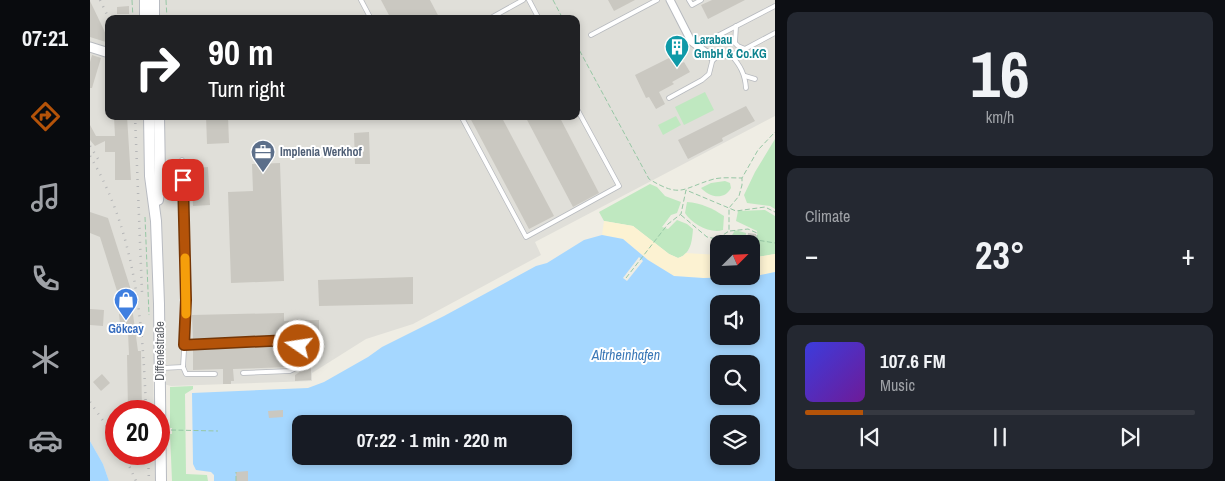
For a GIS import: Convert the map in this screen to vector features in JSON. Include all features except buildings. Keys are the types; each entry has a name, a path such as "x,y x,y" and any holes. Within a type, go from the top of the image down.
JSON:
{"main road":[{"path":"145,0 145,15"},
{"path":"154,0 154,15"},
{"name":"Diffenéstraße","path":"149,120 150,176 156,221 161,481"},
{"name":"Diffenéstraße","path":"156,221 160,178 159,120"}],"street":[{"path":"670,0 691,41 713,58"},
{"path":"90,47 105,52"}],"lane":[{"path":"361,0 369,15"},
{"path":"496,15 523,0"},
{"path":"529,0 537,15"},
{"path":"591,35 657,0"},
{"path":"689,0 692,5 701,0"},
{"path":"698,46 775,6"},
{"path":"736,26 736,43 745,49"},
{"path":"670,98 709,74 713,58 731,55 775,33"},
{"path":"731,55 745,76 746,88"},
{"path":"745,76 755,79"},
{"path":"463,120 526,237 619,186 580,114"},
{"path":"182,160 186,300 183,367 186,374 215,374"},
{"path":"184,345 290,340 299,346 300,363 297,368 290,371 243,373"},
{"path":"160,369 183,367"}],"path":[{"path":"132,0 133,15"},
{"path":"166,0 166,15"},
{"path":"553,0 561,15"},
{"path":"580,51 649,179 675,192 715,179 742,178"},
{"path":"729,232 729,208 739,196 742,178 758,150 775,132"},
{"path":"686,190 736,210 766,207 775,212"},
{"path":"626,278 664,230 681,214 686,190"},
{"path":"145,212 149,318"},
{"path":"681,214 707,237 718,239 729,232 748,229 757,233 757,240 775,243"},
{"path":"170,430 218,430"},
{"path":"236,472 236,481"}],"shaded area":[{"path":"90,0 775,0 775,116 535,242 541,255 413,324 366,339 312,373 312,381 171,386 153,381 154,400 105,400 105,465 155,465 156,481 109,481 103,464 90,441"}],"green space":[{"path":"705,92 714,110 684,125 675,107"},
{"path":"676,116 681,125 663,135 658,125"},
{"path":"775,139 775,209 770,206 747,203 744,195 755,172"},
{"path":"725,181 730,183 731,188 721,196 708,194 701,188 711,183"},
{"path":"650,184 657,187 665,196 681,202 677,213 671,215 662,227 668,229 677,220 693,229 688,250 678,258 669,254 633,226 604,221 599,212"},
{"path":"687,202 706,206 724,216 723,230 713,231 692,221 685,213"},
{"path":"765,210 775,216 775,254 760,256 760,235 757,235 757,231 736,221 738,211"},
{"path":"735,230 746,233 746,235 732,235"},
{"path":"193,386 193,389 185,394 186,474 207,475 208,481 172,481 170,387"}],"sand":[{"path":"604,221 633,226 669,254 678,258 686,253 710,254 710,278 674,276 648,260 623,239 602,235"},
{"path":"775,254 775,272 760,275 760,256"}],"water":[{"name":"Altrheinhafen","path":"602,235 623,239 648,260 674,276 710,278 710,285 760,285 760,275 775,272 775,481 214,481 214,475 211,472 196,470 193,464 192,393 308,388 324,382 382,347 536,266 547,263 584,240"},
{"path":"90,441 103,464 109,481 90,481"}],"pier":[{"path":"639,257 643,261 627,281 623,278"}],"railway":[{"path":"100,0 107,15"},
{"path":"135,120 142,292"},
{"path":"90,146 100,162"},
{"path":"90,156 118,216 127,248 139,312 146,400"},
{"path":"90,402 105,423"},
{"path":"129,465 136,481"},
{"path":"148,465 149,481"}],"slow traffic":[{"path":"185,258 186,314"}],"place":[{"name":"Larabau GmbH & Co.KG","path":"677,68"},
{"name":"Implenia Werkhof","path":"263,173"},
{"name":"Gökcay","path":"126,321"}],"route":[{"path":"183,180 186,300 184,345 290,340 299,346"}]}
